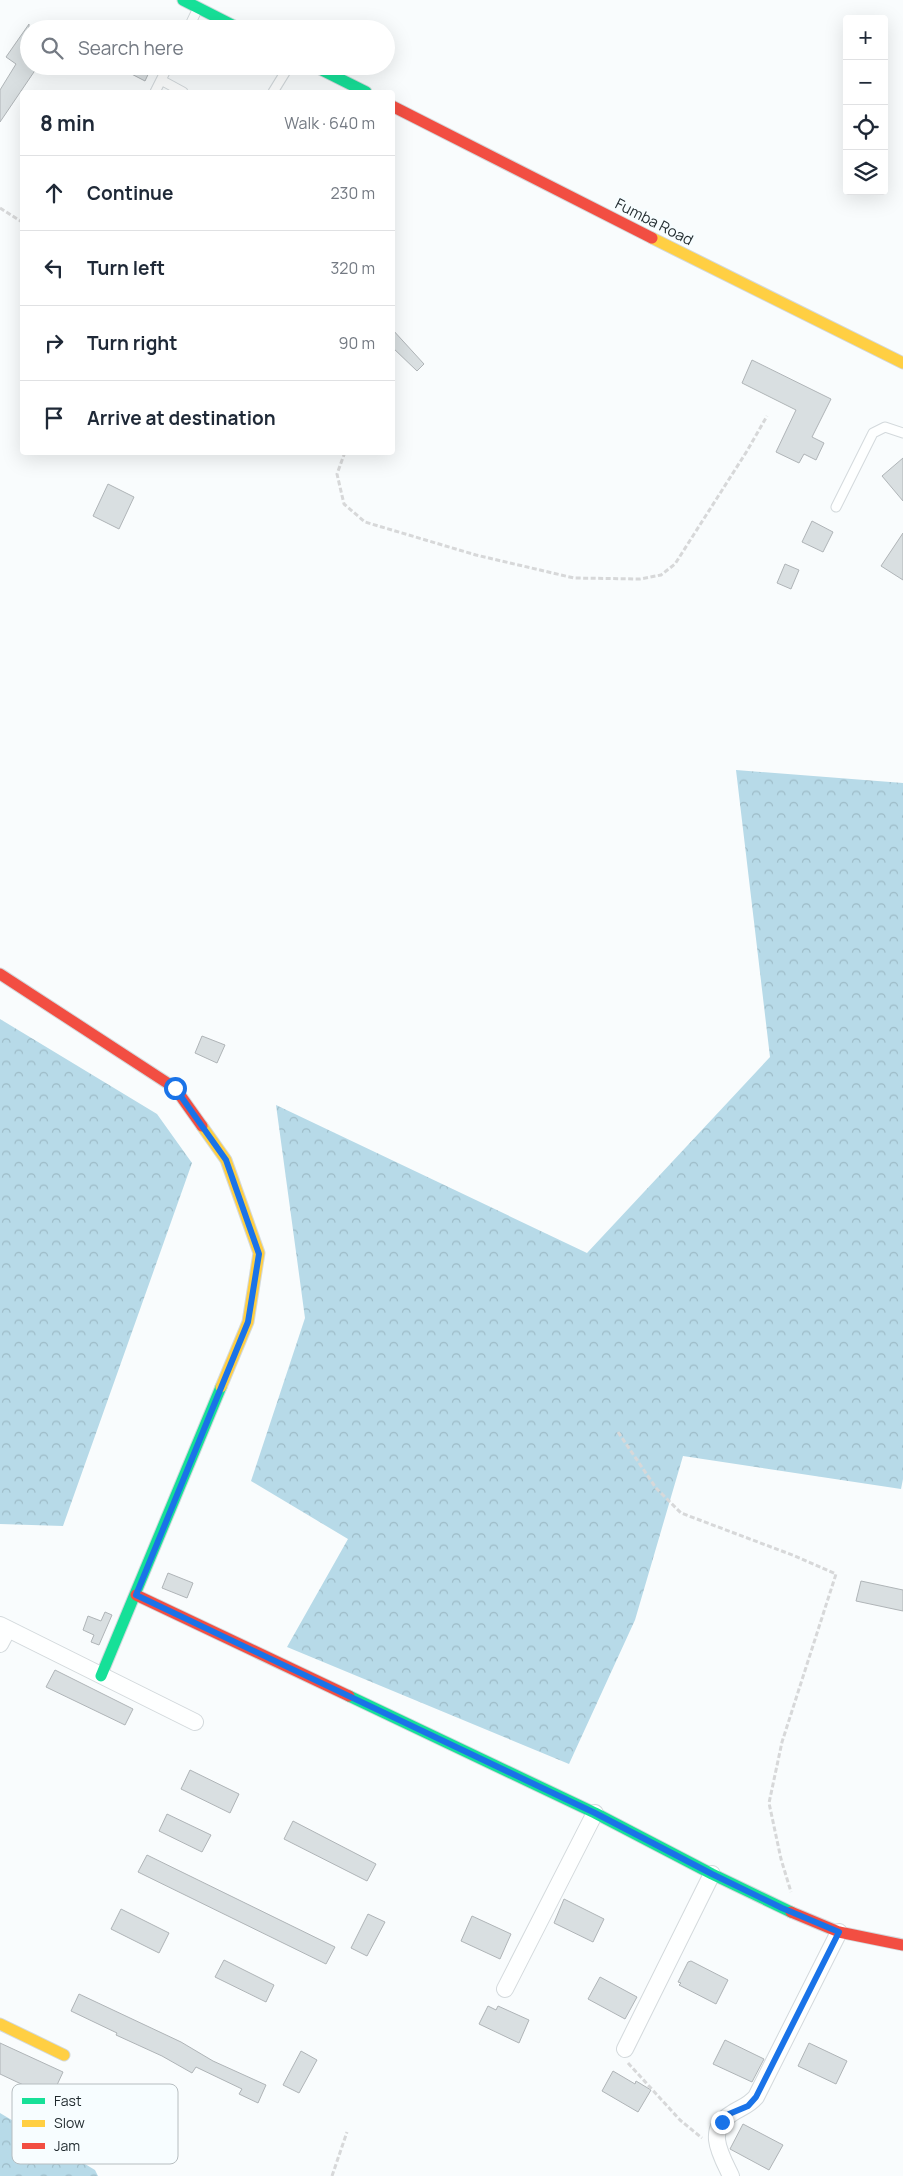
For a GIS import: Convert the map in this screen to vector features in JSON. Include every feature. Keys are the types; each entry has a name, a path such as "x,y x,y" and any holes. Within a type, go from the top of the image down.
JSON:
{"street":[{"path":"183,0 222,20"},
{"path":"326,75 343,88"},
{"name":"Fumba Road","path":"395,108 766,296 903,363"},
{"path":"0,974 175,1088 226,1160 259,1254 248,1322 101,1676"},
{"path":"136,1595 595,1813 712,1874 798,1914 839,1932 903,1945"},
{"path":"0,1644 4,1627 195,1722"},
{"path":"504,1989 595,1813"},
{"path":"625,2049 712,1874"},
{"path":"731,2176 718,2151 715,2136 722,2122 729,2114 748,2106 756,2097 839,1932"},
{"path":"0,2024 64,2055"}],"lane":[{"path":"192,20 198,8"},
{"path":"156,90 164,75"},
{"path":"274,90 283,75"},
{"path":"161,80 179,90"},
{"path":"836,507 873,433 885,427 903,433"}],"path":[{"path":"0,208 20,221"},
{"path":"344,455 337,474 344,504 365,522 476,555 574,578 640,579 661,575 675,564 748,452 767,416"},
{"path":"618,1432 656,1488 681,1513 795,1556 836,1574 782,1742 769,1803 781,1859 798,1914"},
{"path":"625,2049 632,2068 643,2077 680,2120 718,2151"},
{"path":"332,2176 346,2132"}],"green space":[{"path":"736,770 903,783 903,1479 901,1489 683,1456 635,1620 569,1764 287,1647 348,1539 251,1481 305,1318 276,1105 587,1253 770,1057"},
{"path":"0,1019 157,1114 192,1163 63,1526 0,1524"},
{"path":"0,2113 12,2120 12,2164 85,2164 95,2170 98,2176 0,2176"}],"building":[{"path":"20,37 20,75 32,75 0,122 0,90 16,64 6,57"},
{"path":"133,75 148,75 145,81"},
{"path":"395,332 424,364 417,371 395,350"},
{"path":"752,360 831,399 812,437 824,443 816,460 804,454 799,463 776,452 796,410 742,383"},
{"path":"903,458 903,501 882,476"},
{"path":"108,484 134,497 119,529 93,516"},
{"path":"812,521 833,532 823,552 802,542"},
{"path":"903,533 903,580 881,566"},
{"path":"785,564 799,570 791,589 777,583"},
{"path":"202,1036 225,1045 217,1063 195,1053"},
{"path":"168,1573 193,1583 187,1598 162,1588"},
{"path":"861,1581 903,1590 903,1611 856,1601"},
{"path":"105,1612 112,1615 99,1645 91,1642 94,1635 83,1630 88,1616 101,1621"},
{"path":"55,1670 133,1709 125,1725 46,1687"},
{"path":"190,1770 239,1794 230,1813 181,1789"},
{"path":"167,1814 211,1835 202,1852 159,1831"},
{"path":"293,1821 376,1864 367,1881 284,1839"},
{"path":"147,1855 335,1947 326,1964 138,1872"},
{"path":"564,1899 604,1919 593,1942 554,1923"},
{"path":"121,1909 169,1933 159,1953 111,1929"},
{"path":"368,1914 385,1922 367,1956 351,1948"},
{"path":"472,1916 511,1934 500,1959 461,1941"},
{"path":"224,1960 274,1985 266,2002 215,1977"},
{"path":"691,1961 728,1980 716,2004 679,1985 681,1983 678,1982 688,1962"},
{"path":"600,1977 637,1997 625,2019 588,1999"},
{"path":"79,1994 181,2042 213,2061 266,2085 258,2103 239,2094 242,2089 196,2067 192,2073 71,2011"},
{"path":"488,2006 496,2010 498,2006 529,2020 519,2043 479,2024"},
{"path":"725,2040 764,2059 752,2082 713,2064"},
{"path":"0,2043 63,2072 57,2084 21,2084 0,2074"},
{"path":"809,2043 847,2061 836,2084 798,2066"},
{"path":"301,2051 317,2060 299,2093 283,2085"},
{"path":"613,2071 635,2084 636,2081 651,2090 638,2112 602,2091"},
{"path":"743,2124 783,2145 769,2170 730,2149"}],"traffic: fast":[{"path":"183,0 222,20"},
{"path":"332,75 362,90"},
{"path":"101,1676 221,1387"},
{"path":"349,1696 595,1813 712,1874 791,1912"}],"traffic: slow":[{"path":"652,238 903,363"},
{"path":"202,1126 226,1160 259,1253 248,1322 221,1387"},
{"path":"0,2024 64,2055"}],"traffic: jam":[{"path":"395,108 652,238"},
{"path":"0,974 175,1088 202,1126"},
{"path":"136,1595 349,1696"},
{"path":"791,1912 839,1932 903,1945"}],"route":[{"path":"175,1088 226,1160 259,1254 248,1322 136,1595 595,1813 782,1908 839,1932 756,2097 748,2106 729,2114 722,2122"}]}
